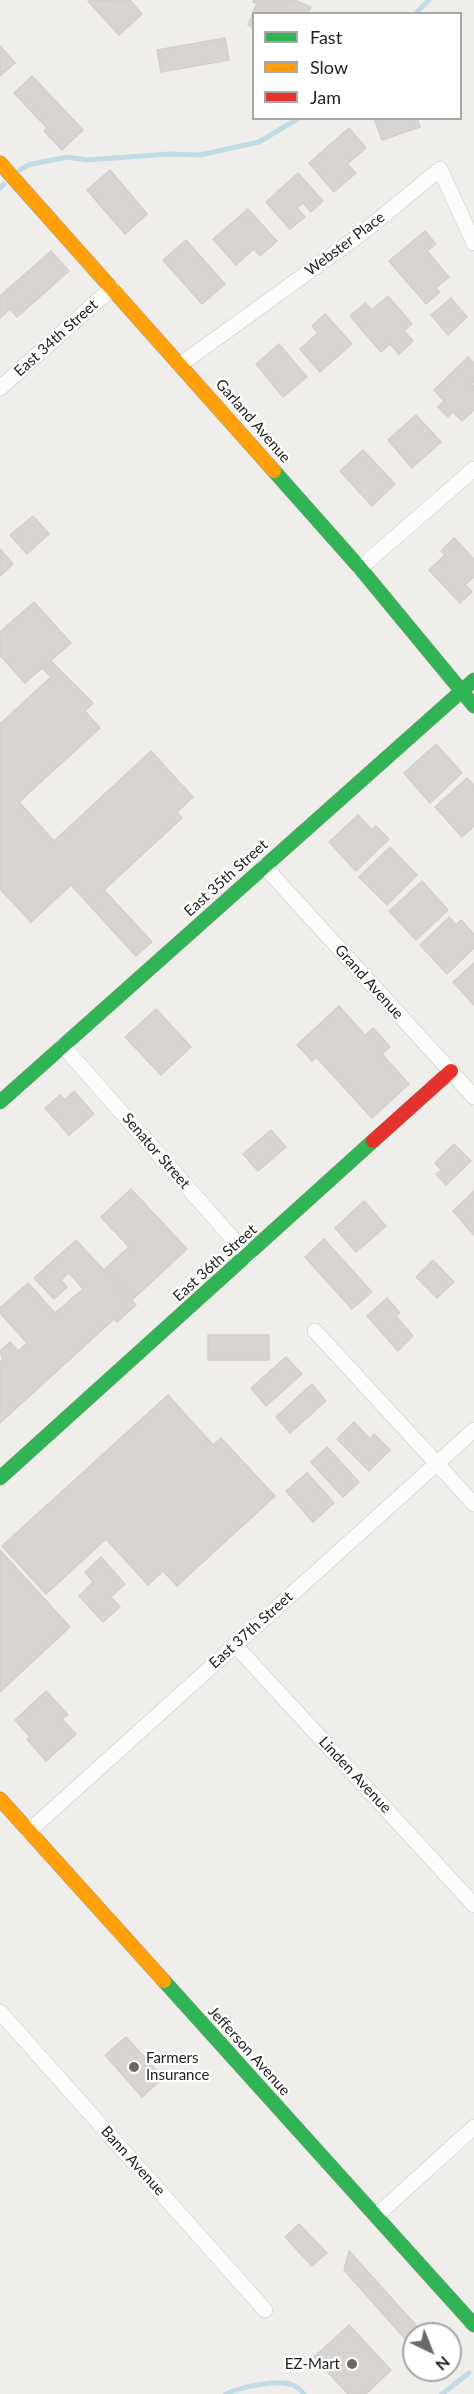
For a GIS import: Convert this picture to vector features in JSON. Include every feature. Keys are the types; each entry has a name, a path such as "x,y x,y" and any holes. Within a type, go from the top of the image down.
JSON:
{"street":[{"name":"Garland Avenue","path":"0,163 360,568 460,692 474,706"},
{"name":"Webster Place","path":"181,364 360,234 440,169 474,243"},
{"name":"East 34th Street","path":"0,388 112,288"},
{"path":"360,568 474,469"},
{"name":"East 35th Street","path":"0,1102 474,680"},
{"name":"Grand Avenue","path":"264,866 474,1097"},
{"name":"Senator Street","path":"63,1046 248,1256"},
{"name":"East 36th Street","path":"0,1478 451,1071"},
{"path":"315,1331 474,1504"},
{"name":"East 37th Street","path":"29,1831 474,1430"},
{"name":"Linden Avenue","path":"235,1645 474,1905"},
{"name":"Jefferson Avenue","path":"3,1810 29,1831 474,2325"},
{"name":"Bann Avenue","path":"0,2012 265,2310"},
{"path":"376,2216 474,2127"}],"building":[{"path":"130,0 142,14 119,35 88,1"},
{"path":"254,0 294,0 311,7 309,12 253,12 257,3 253,2"},
{"path":"252,15 252,27 248,25"},
{"path":"225,38 229,60 161,72 157,50"},
{"path":"0,46 15,63 0,76"},
{"path":"32,76 83,130 62,150 44,131 47,128 14,93"},
{"path":"375,120 418,120 420,127 382,140"},
{"path":"349,128 366,148 347,164 356,173 334,192 309,163"},
{"path":"110,170 147,214 125,234 87,190"},
{"path":"298,173 323,201 311,212 303,203 297,208 305,217 290,229 266,202"},
{"path":"248,209 277,241 260,256 254,249 236,265 213,239"},
{"path":"425,231 436,244 427,251 449,277 436,288 440,292 426,304 389,261"},
{"path":"186,240 225,284 202,304 163,260"},
{"path":"51,251 69,271 17,317 10,309 0,318 0,296"},
{"path":"388,296 412,324 404,331 413,341 399,354 390,344 381,352 350,316 365,303 372,310"},
{"path":"451,298 467,317 448,335 431,315"},
{"path":"325,314 352,344 320,372 300,349 318,333 312,326"},
{"path":"279,344 307,377 283,397 256,364"},
{"path":"468,357 474,363 474,382 472,384 474,386 474,410 462,421 453,412 448,417 438,407 444,401 434,390"},
{"path":"416,415 441,442 412,468 388,440"},
{"path":"363,450 395,484 372,506 340,471"},
{"path":"33,516 49,534 27,554 10,535"},
{"path":"454,538 474,559 474,577 465,585 472,592 460,603 429,570 445,555 441,551"},
{"path":"0,549 13,564 0,576"},
{"path":"34,602 71,643 25,683 0,655 0,632"},
{"path":"51,661 93,703 85,711 100,728 19,802 54,841 151,751 193,797 177,812 182,818 104,890 152,942 136,956 71,885 31,922 0,889 0,724 51,677 43,669"},
{"path":"436,744 462,773 430,803 404,773"},
{"path":"467,778 474,785 474,826 462,837 435,807"},
{"path":"358,815 372,830 376,826 389,839 356,871 329,842"},
{"path":"390,847 417,875 387,905 359,877"},
{"path":"422,881 448,910 416,940 389,911"},
{"path":"449,917 456,925 461,920 474,934 474,948 447,974 420,945"},
{"path":"474,963 474,1005 453,982"},
{"path":"339,1006 365,1035 373,1028 390,1047 382,1054 409,1084 372,1118 316,1057 312,1061 297,1045"},
{"path":"156,1009 191,1047 161,1075 125,1037"},
{"path":"74,1091 94,1114 69,1135 45,1108 60,1095 65,1100"},
{"path":"271,1130 286,1147 258,1171 243,1154"},
{"path":"454,1144 471,1161 446,1185 436,1174 441,1170 435,1163"},
{"path":"131,1189 187,1249 133,1299 105,1269 129,1247 101,1217"},
{"path":"474,1191 474,1235 453,1211"},
{"path":"364,1201 386,1226 356,1252 335,1228"},
{"path":"324,1239 372,1292 352,1309 305,1257"},
{"path":"76,1240 136,1305 117,1322 114,1319 0,1423 0,1362 3,1359 0,1351 10,1342 18,1351 27,1343 0,1313 0,1308 28,1283 55,1313 83,1289 69,1273 61,1280 67,1287 54,1299 34,1278"},
{"path":"433,1260 454,1282 437,1298 416,1277"},
{"path":"387,1298 400,1313 396,1316 413,1336 398,1351 367,1316"},
{"path":"208,1335 269,1335 269,1360 208,1360"},
{"path":"286,1357 302,1374 266,1406 251,1388"},
{"path":"312,1384 326,1401 290,1433 276,1417"},
{"path":"168,1395 213,1445 221,1438 275,1496 177,1586 163,1571 148,1585 106,1539 46,1594 2,1546"},
{"path":"354,1422 370,1439 374,1434 390,1450 369,1471 337,1439"},
{"path":"327,1447 359,1482 343,1497 311,1462"},
{"path":"307,1473 334,1503 313,1522 286,1491"},
{"path":"0,1550 70,1627 0,1692"},
{"path":"101,1557 125,1584 111,1597 120,1607 103,1622 79,1596 93,1582 85,1572"},
{"path":"46,1691 68,1715 62,1719 76,1734 46,1761 27,1739 30,1737 15,1720"},
{"name":"Farmers Insurance","path":"126,2037 163,2078 142,2097 105,2055"},
{"path":"299,2224 327,2253 312,2266 285,2237"},
{"path":"349,2251 413,2322 402,2322 402,2335 344,2270"},
{"name":"EZ-Mart","path":"349,2325 391,2370 366,2394 348,2394 314,2357"}],"waterway":[{"path":"417,12 429,0"},
{"path":"20,170 28,165 67,157 87,160 169,154 200,155 259,142 296,120"},
{"path":"0,188 4,184"},
{"path":"442,2394 469,2373"},
{"path":"226,2394 250,2386 269,2383 293,2385 304,2394"}],"traffic: fast":[{"path":"274,471 360,568 474,706"},
{"path":"0,1102 474,680"},
{"path":"0,1478 373,1141"},
{"path":"164,1981 474,2325"}],"traffic: slow":[{"path":"0,163 274,471"},
{"path":"0,1799 164,1981"}],"traffic: jam":[{"path":"373,1141 451,1071"}],"place":[{"name":"Farmers Insurance","path":"134,2067"},
{"name":"EZ-Mart","path":"352,2364"}]}
